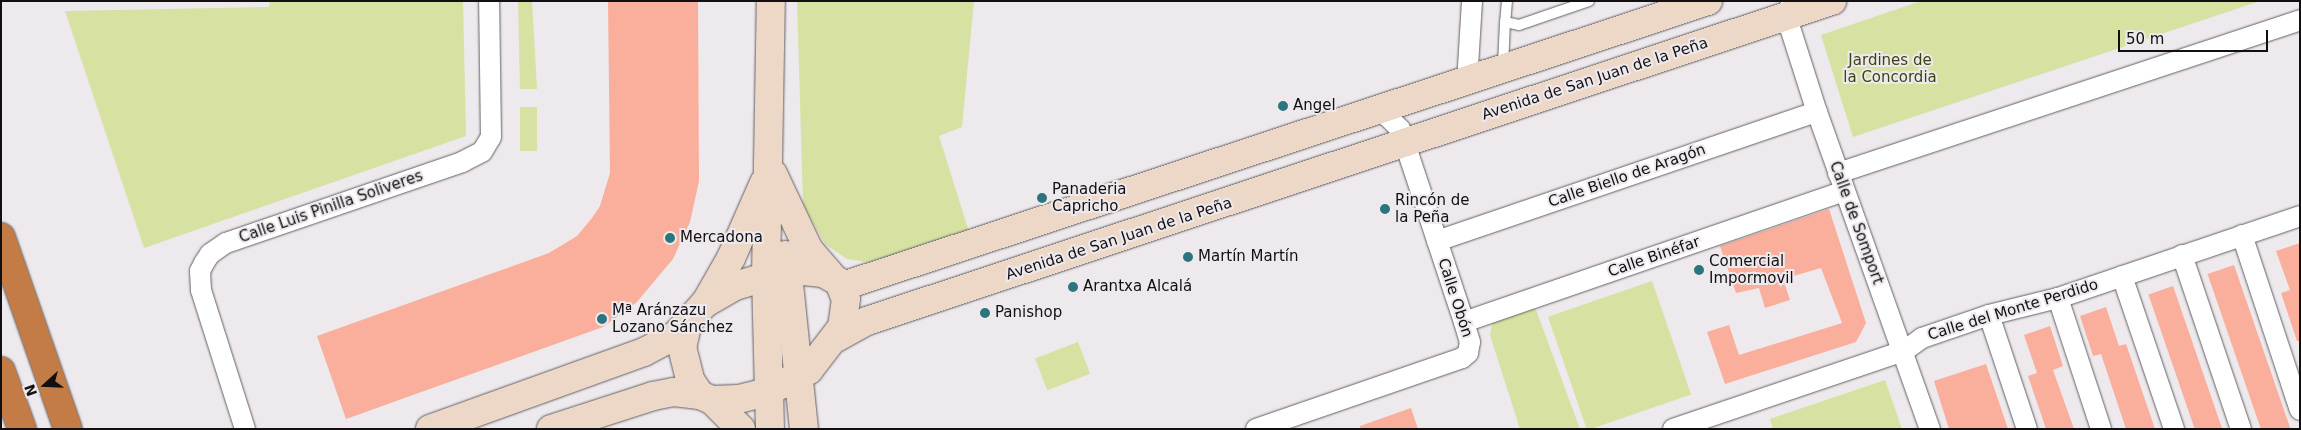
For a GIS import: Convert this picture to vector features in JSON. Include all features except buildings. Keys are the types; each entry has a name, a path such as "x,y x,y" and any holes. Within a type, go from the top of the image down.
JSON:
{"highway":[{"path":"1,237 68,429"},
{"path":"1,371 22,429"}],"main road":[{"path":"771,1 770,168 778,274 798,378 804,429"},
{"path":"704,304 724,291 778,274 816,271 837,281 1377,112 1708,1"},
{"name":"Avenida de San Juan de la Peña","path":"836,338 867,321 1404,142 1789,8 1832,1"},
{"path":"770,168 809,250 837,281"},
{"path":"430,429 630,359 667,341 687,326 704,304 731,258 770,168"},
{"path":"770,429 767,392 778,274"},
{"name":"Avenida de San Juan de la Peña","path":"551,429 581,423 653,396 674,392 706,397 767,392 798,378 818,361 836,338 845,318 837,281"},
{"path":"687,326 683,337 684,361 690,380 741,429"}],"street":[{"name":"Calle Luis Pinilla Soliveres","path":"245,429 201,290 200,271 204,263 210,254 226,244 462,162 482,152 491,137 489,1"},
{"path":"1467,83 1472,1"},
{"name":"Calle de Somport","path":"1789,8 1817,112 1904,351 1930,429"},
{"path":"1841,182 2300,20"},
{"path":"1377,112 1394,122 1404,142"},
{"name":"Calle Biello de Aragón","path":"1437,241 1817,112"},
{"name":"Calle Obón","path":"1256,429 1462,358 1470,348 1464,322 1404,142"},
{"name":"Calle Binéfar","path":"1464,322 1841,182"},
{"name":"Calle del Monte Perdido","path":"1673,429 1904,351 1922,338 1988,315 2058,298 2300,216"},
{"path":"2242,235 2300,410"},
{"path":"2182,255 2241,429"},
{"path":"2122,276 2174,429"},
{"path":"2058,298 2101,429"},
{"path":"1988,315 2028,429"}],"lane":[{"path":"1502,71 1507,1"},
{"path":"1505,22 1519,26 1589,1"}],"green space":[{"path":"270,1 463,1 466,136 144,248 65,11 269,7"},
{"path":"518,1 532,1 537,89 520,89"},
{"path":"797,1 974,1 962,127 939,136 970,235 874,263 847,259 825,244 803,204"},
{"name":"Jardines de la Concordia","path":"1921,1 2260,1 1853,137 1821,35"},
{"path":"520,107 537,107 537,151 520,151"},
{"path":"1652,281 1691,394 1587,429 1548,317"},
{"path":"1532,299 1580,429 1520,429 1490,335 1494,312"},
{"path":"1078,342 1090,374 1047,390 1035,358"},
{"path":"1885,380 1902,429 1773,429 1770,419"}],"place":[{"name":"Angel","path":"1283,106"},
{"name":"Panaderia Capricho","path":"1042,198"},
{"name":"Rincón de la Peña","path":"1385,209"},
{"name":"Mercadona","path":"670,238"},
{"name":"Martín Martín","path":"1188,257"},
{"name":"Comercial Impormovil","path":"1699,270"},
{"name":"Arantxa Alcalá","path":"1073,287"},
{"name":"Panishop","path":"985,313"},
{"name":"Mª Aránzazu Lozano Sánchez","path":"602,319"}]}
